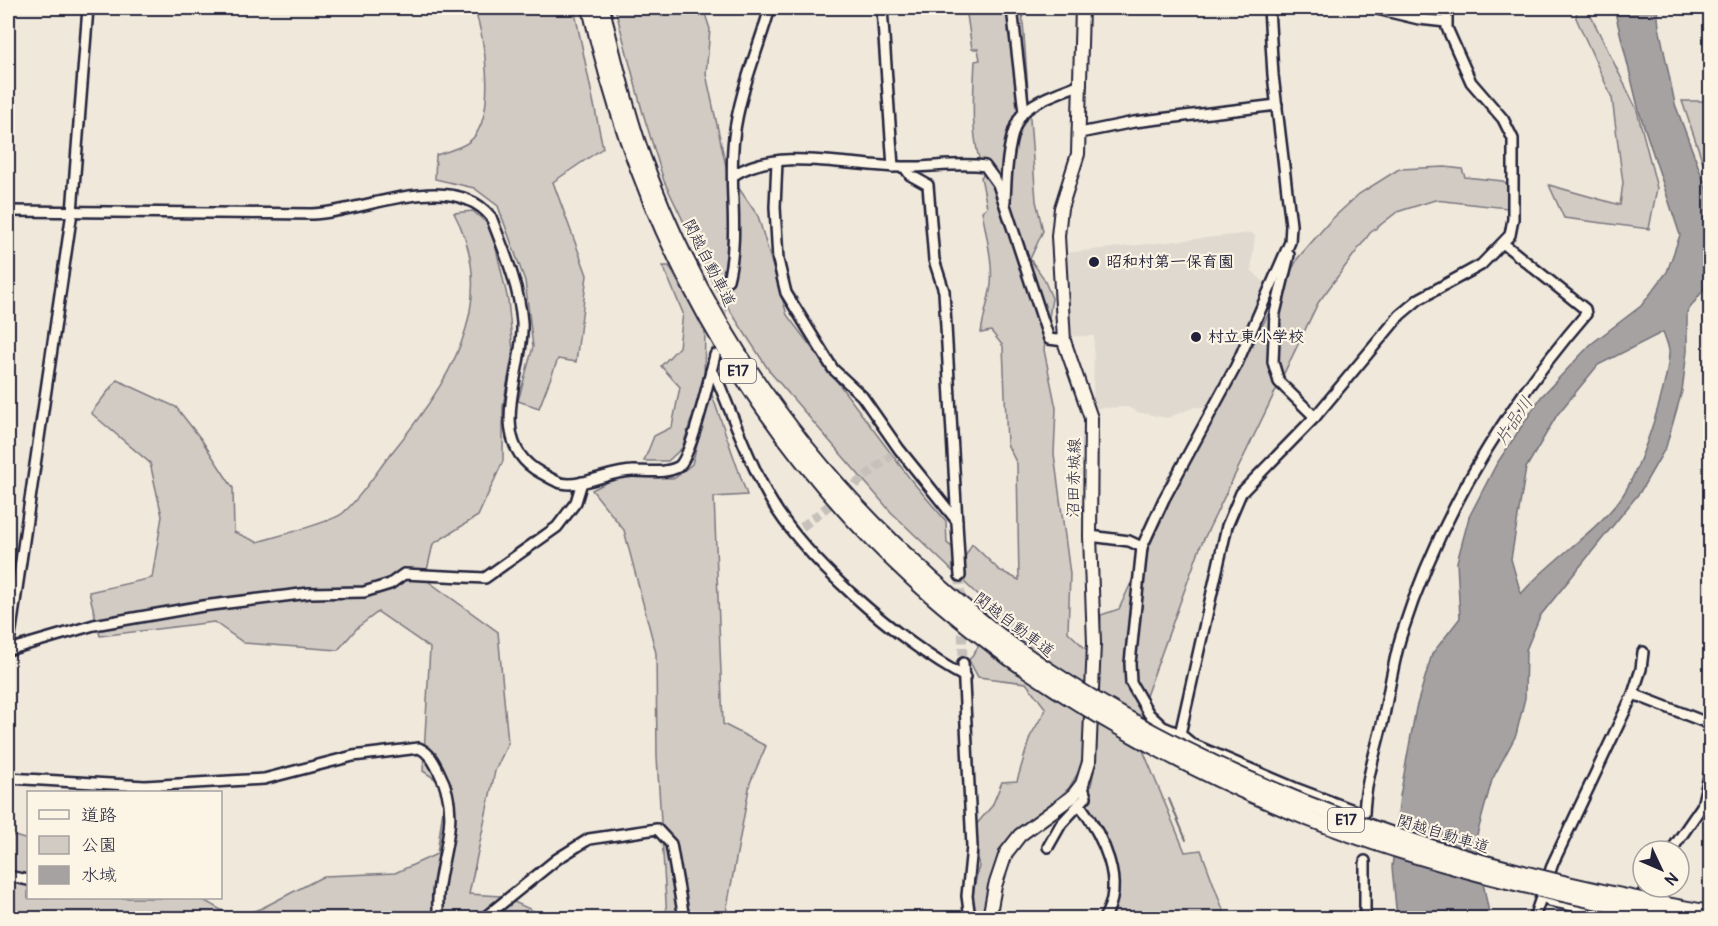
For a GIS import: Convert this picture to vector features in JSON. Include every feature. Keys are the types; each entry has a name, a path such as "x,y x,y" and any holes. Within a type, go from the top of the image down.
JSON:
{"highway":[{"name":"関越自動車道","path":"590,8 615,107 633,160 676,263 727,356 788,442 871,538 913,580 1010,652 1063,695 1123,731 1226,783 1308,819 1461,869 1675,918"},
{"name":"関越自動車道","path":"602,8 626,107 642,155 686,257 738,351 797,436 878,530 1010,652 1127,721 1188,752 1311,807 1443,852 1512,871 1710,913"}],"main road":[{"name":"沼田赤城線","path":"1082,8 1078,154 1061,208 1058,236 1064,341 1091,418 1090,536 1094,643 1089,754 1082,784"},
{"path":"989,918 1000,867 1013,842 1029,827 1065,803 1082,784"}],"street":[{"path":"88,8 72,212 8,650 94,625 203,606 309,593 364,592 390,584 404,574 485,578 557,527 576,502 582,482"},
{"path":"728,279 734,252 732,196 734,175 732,167 737,117 770,8"},
{"path":"882,8 893,167"},
{"path":"1012,8 1024,112"},
{"path":"1269,8 1277,105 1291,225 1290,258 1275,313 1273,363 1279,382 1315,417"},
{"path":"1373,8 1419,19 1446,22"},
{"path":"1180,734 1220,555 1234,505 1241,494 1315,417 1400,315 1419,299 1481,265 1504,244 1510,235 1513,219 1514,139 1503,119 1471,82 1446,22 1447,8"},
{"path":"1005,211 1010,147 1018,121 1024,112 1081,84"},
{"path":"1080,133 1134,122 1277,105"},
{"path":"734,175 754,165 804,160 904,168 985,166 998,184 1049,339 1064,341"},
{"path":"777,161 774,207 777,260 786,293 833,369 862,396 895,452 957,521"},
{"path":"904,168 925,182 929,190 934,260 944,291 960,576"},
{"path":"8,211 312,214 328,213 400,198 445,194 472,200 483,207 491,217 517,293 522,343 509,427 512,443 518,453 536,470 562,483 582,482 623,471 665,471 684,462 715,355"},
{"path":"1289,252 1236,366 1142,547 1130,663 1131,683 1156,722 1180,734 1192,744 1295,788 1364,814 1401,636 1450,517 1478,464 1513,409 1545,362 1586,314 1585,309 1512,253 1504,244"},
{"path":"711,371 717,379 764,489 844,588 903,635 965,677"},
{"path":"1090,536 1129,541 1142,547"},
{"path":"1534,918 1553,863 1632,694 1641,669 1643,652"},
{"path":"963,663 972,839 966,896 970,918"},
{"path":"1632,694 1710,724"},
{"path":"8,778 146,789 264,779 386,750 419,748 426,751 445,782 452,815 440,890 439,918"},
{"path":"1679,839 1702,806 1710,772"},
{"path":"1048,847 1061,824 1086,796 1082,784"},
{"path":"1080,805 1100,836 1111,870 1113,901 1104,918"},
{"path":"484,918 557,859 589,839 657,829 672,844 684,918"},
{"path":"1365,861 1365,918"},
{"path":"8,876 27,880"},
{"path":"1543,896 1550,902 1631,918 1641,899"}],"shaded area":[{"path":"1252,233 1255,236 1251,270 1265,283 1245,339 1209,408 1195,407 1167,418 1137,412 1128,407 1093,408 1094,336 1067,336 1064,253"}],"green space":[{"path":"474,8 574,8 603,148 553,182 587,275 576,362 558,359 539,408 518,401 533,347 525,281 498,206 474,188 435,179 436,155 457,148 471,140 481,125 485,109 487,92 485,55"},
{"path":"615,8 703,8 710,29 706,74 727,171 758,216 787,315 911,480 946,521 947,543 965,557 972,544 999,570 1019,580 1017,464 1007,444 1003,346 991,331 981,333 990,291 991,272 982,211 987,207 981,177 984,174 974,133 975,61 980,60 978,49 972,49 966,8 1022,8 1036,201 1043,231 1030,259 1043,277 1052,298 1044,350 1056,408 1054,454 1070,574 1068,632 1089,652 1084,763 1069,788 1043,812 1026,823 1000,849 984,918 976,918 971,901 979,866 975,826 992,806 1002,782 1017,781 1030,737 1046,709 1026,683 978,677 969,660 980,644 995,659 1012,635 989,606 891,512 770,372 716,289 664,181 642,110"},
{"path":"1577,8 1589,8 1637,110 1657,188 1649,229 1564,218 1549,185 1620,205 1623,183 1612,98 1576,18"},
{"path":"1682,101 1703,101 1710,111 1710,183"},
{"path":"1445,167 1462,169 1465,177 1503,181 1507,184 1507,208 1435,200 1397,212 1370,233 1318,303 1201,545 1146,696 1143,750 1185,852 1201,850 1225,915 1229,918 1108,918 1114,909 1117,889 1086,809 1094,771 1101,615 1119,609 1164,511 1298,258 1330,221 1359,194 1399,169"},
{"path":"473,211 491,227 508,300 513,351 503,406 503,461 478,516 433,544 425,579 498,632 508,743 495,771 469,894 501,896 549,918 235,918 262,908 324,876 395,873 437,854 446,786 423,771 430,648 378,612 358,627 338,650 244,643 214,622 100,636 89,592 152,578 162,516 150,463 91,413 117,380 176,407 201,439 233,488 234,532 257,542 337,517 362,493 448,373 461,343 470,312 473,280 468,247 454,213"},
{"path":"663,266 669,266 705,330 704,380 682,448 668,461 644,461 654,436 672,427 680,387 661,366 679,347 683,313"},
{"path":"711,392 747,495 714,497 723,724 766,746 750,783 725,918 667,918 657,757 656,653 624,530 592,490 617,477 675,478 692,464"},
{"path":"8,834 27,840 27,899 202,899 235,918 8,918"}],"water":[{"path":"1614,8 1657,8 1675,104 1710,198 1710,281 1687,312 1687,351 1682,391 1666,447 1640,492 1540,616 1526,650 1525,698 1516,735 1492,780 1475,842 1490,918 1397,918 1392,867 1400,796 1416,708 1432,654 1460,618 1457,562 1469,517 1496,465 1541,397 1591,344 1641,306 1667,272 1680,235 1639,111","holes":["1663,332 1669,351 1663,388 1651,431 1626,490 1607,515 1544,570 1521,594 1511,559 1526,468 1557,415 1598,365"]}],"waterway":[{"path":"1169,799 1186,840"}],"tunnel":[{"path":"715,355 728,280"},
{"path":"802,527 892,455"},
{"path":"960,576 961,606"},
{"path":"962,620 963,663"}],"place":[{"name":"昭和村第一保育園","path":"1094,262"},
{"name":"村立東小学校","path":"1196,337"}],"water label":[{"name":"片品川","path":"1514,421"}]}
